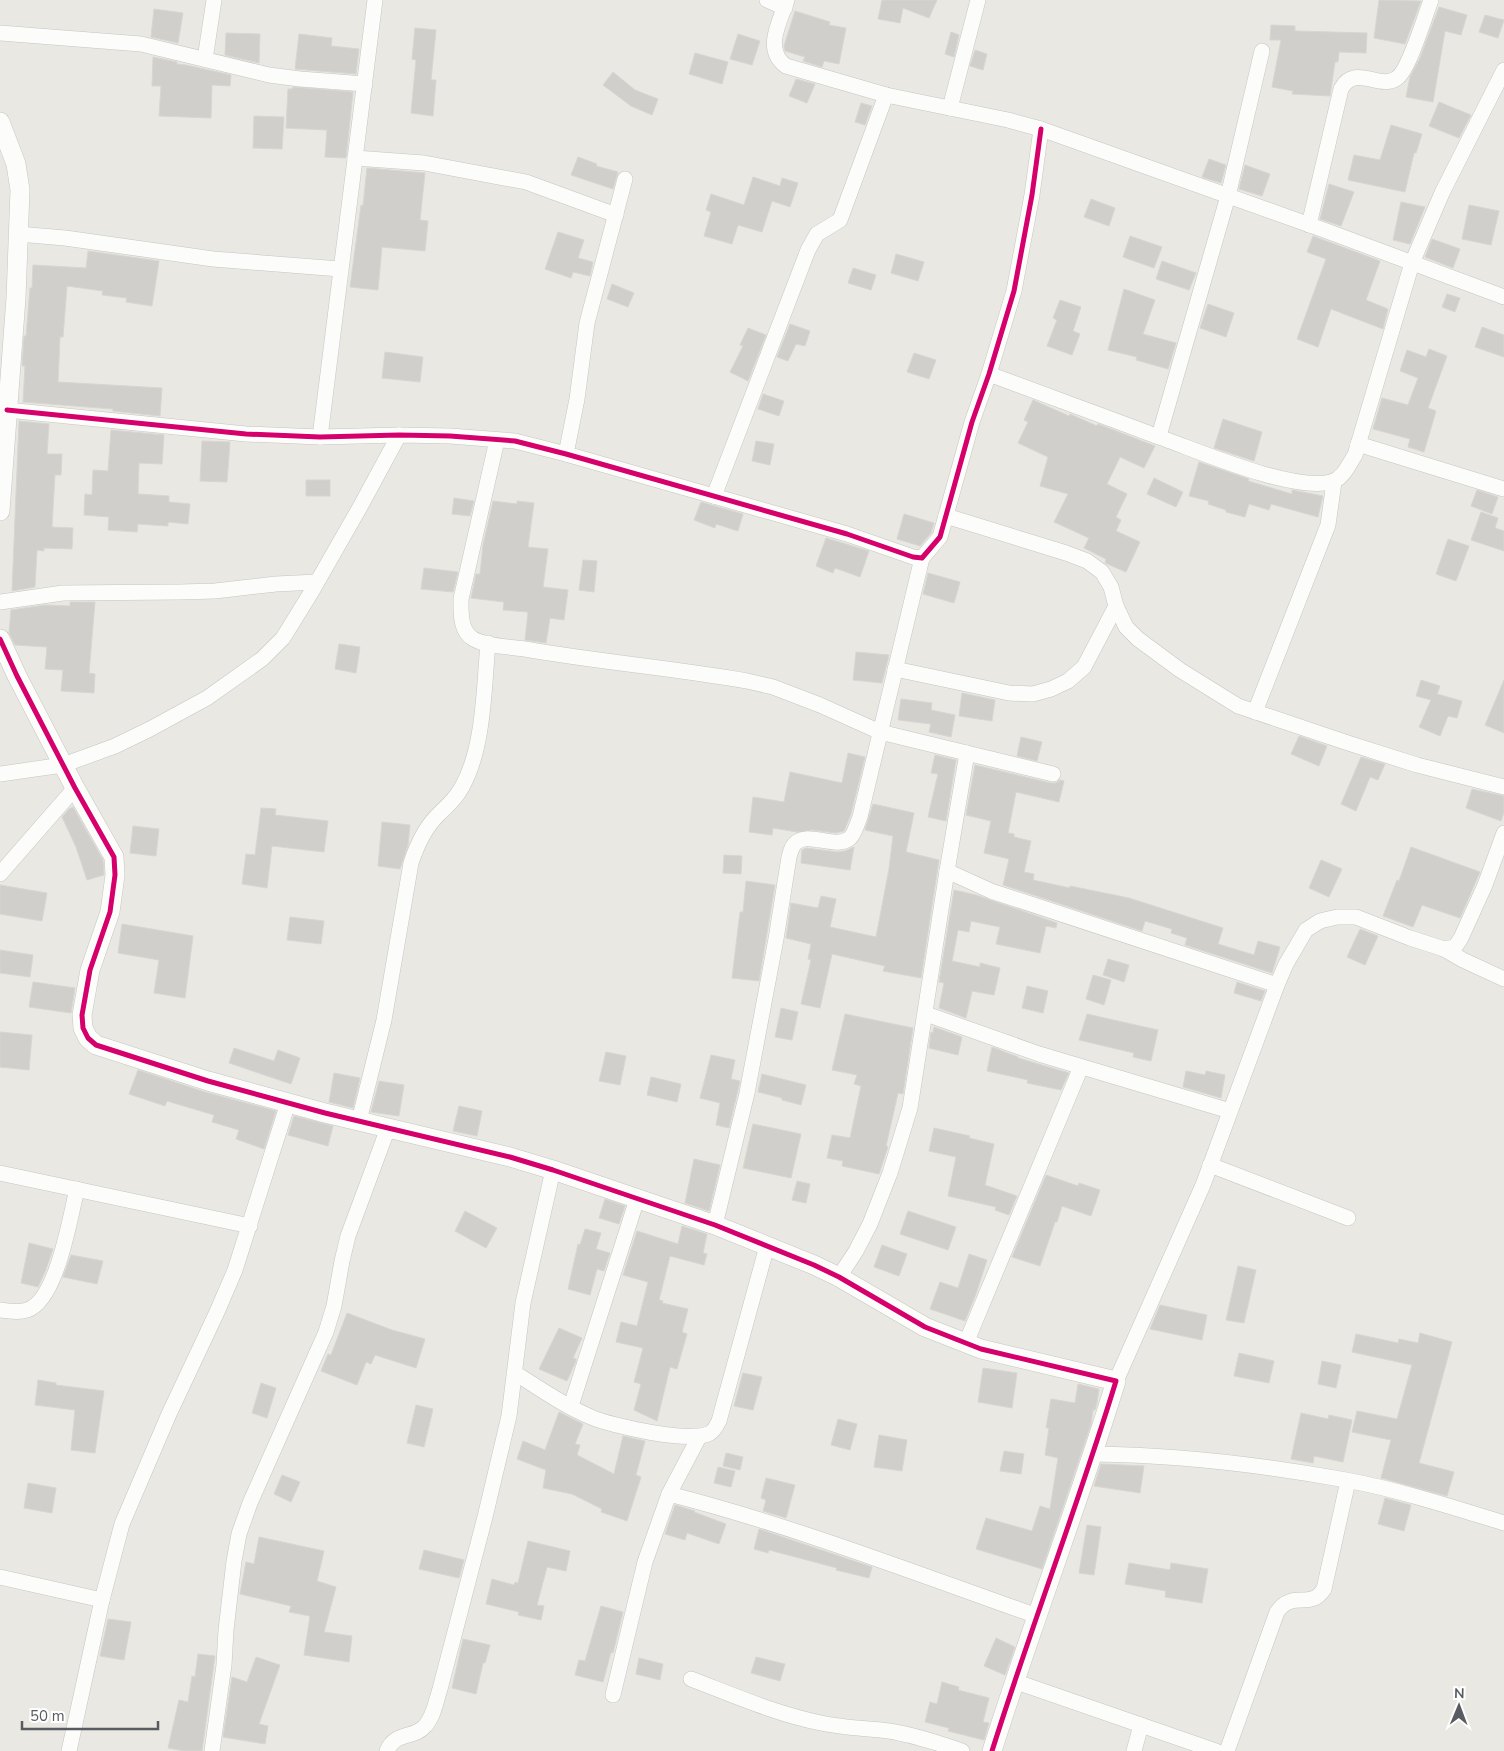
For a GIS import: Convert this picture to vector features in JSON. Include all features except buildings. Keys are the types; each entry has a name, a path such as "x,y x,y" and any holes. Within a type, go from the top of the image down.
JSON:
{"street":[{"path":"205,59 214,0"},
{"path":"320,437 375,0"},
{"path":"767,0 786,4 775,33 775,54 779,61 786,66 886,96 1008,120 1041,129 1504,297"},
{"path":"950,108 978,0"},
{"path":"1309,225 1341,89 1345,82 1351,78 1388,81 1397,79 1406,67 1431,0"},
{"path":"0,33 141,44 268,75 300,80 365,84"},
{"path":"1159,436 1228,196 1262,51"},
{"path":"989,374 1241,466 1304,483 1322,484 1334,482 1345,472 1355,455 1412,263 1442,192 1504,70"},
{"path":"714,496 808,250 817,234 840,220 886,96"},
{"path":"0,122 16,164 20,190 18,234 5,366 8,410 2,462 0,511"},
{"path":"716,1225 747,1093 776,939 789,857 793,846 799,841 845,841 851,837 860,817 922,558 940,537 972,422 989,374 1014,290 1032,195 1041,129"},
{"path":"356,158 424,163 526,182 616,215"},
{"path":"566,454 577,399 587,323 626,179"},
{"path":"18,234 65,238 213,259 340,269"},
{"path":"8,410 218,431 320,437 450,436 515,442 566,454 714,496 847,534 913,557 922,558"},
{"path":"0,774 63,765 115,746 207,698 262,659 283,638 360,507 399,435"},
{"path":"498,440 461,600 461,615 464,629 473,638 488,643 559,655 747,681 772,687 820,705 880,732 1053,774"},
{"path":"1358,444 1504,489"},
{"path":"1255,712 1328,525 1334,482"},
{"path":"946,516 1066,553 1087,562 1102,572 1111,587 1116,606 1126,627 1138,639 1238,706 1409,762 1504,787"},
{"path":"0,602 63,592 215,591 276,584 317,582"},
{"path":"895,669 1009,693 1033,694 1051,689 1068,681 1084,667 1116,606"},
{"path":"0,639 75,788 114,857 115,875 110,912 90,970 84,997 83,1028 88,1038 96,1045 208,1082 510,1157 553,1170 716,1225 767,1246 839,1277 925,1327 981,1349 1116,1380"},
{"path":"359,1121 384,1020 411,862 418,841 436,816 453,802 460,791 472,760 480,728 488,643"},
{"path":"839,1277 856,1252 870,1224 890,1173 910,1108 967,753"},
{"path":"0,874 75,788"},
{"path":"1444,950 1455,947 1461,938 1485,885 1504,833"},
{"path":"947,871 990,891 1278,985"},
{"path":"992,1751 1014,1681 1094,1454 1116,1380 1210,1165 1286,964 1306,930 1320,921 1337,917 1356,917 1444,950 1504,979"},
{"path":"926,1014 1039,1054 1230,1111"},
{"path":"966,1343 1081,1067"},
{"path":"69,1751 102,1600 122,1524 235,1270 288,1103"},
{"path":"212,1751 224,1666 234,1561 239,1534 250,1503 326,1332 334,1306 348,1236 388,1128"},
{"path":"1210,1165 1348,1218"},
{"path":"388,1751 396,1739 417,1733 426,1726 432,1714 488,1508 509,1416 523,1303 553,1170"},
{"path":"0,1173 250,1226"},
{"path":"0,1310 27,1310 38,1303 48,1290 57,1268 77,1189"},
{"path":"571,1406 636,1199"},
{"path":"515,1373 590,1417 612,1425 646,1432 682,1436 699,1437 711,1433 719,1421 767,1246"},
{"path":"613,1695 645,1562 669,1494 699,1437"},
{"path":"1094,1454 1149,1455 1221,1462 1348,1481 1504,1523"},
{"path":"1227,1751 1277,1612 1282,1605 1290,1601 1311,1601 1319,1598 1324,1590 1348,1481"},
{"path":"669,1494 730,1510 789,1529 1037,1616"},
{"path":"0,1577 102,1600"},
{"path":"691,1679 755,1704 819,1723 890,1731 921,1738 962,1751"},
{"path":"1014,1681 1216,1751"},
{"path":"1134,1751 1141,1725"}],"cycle path":[{"path":"7,410 246,434 320,437 450,436 515,441 847,534 913,557 922,558 940,537 972,422 989,374 1014,291 1032,195 1041,129"},
{"path":"0,639 75,788 114,857 115,875 110,912 90,970 82,1015 83,1028 88,1038 96,1045 208,1081 325,1113 510,1157 553,1170 715,1225 814,1265 839,1277 925,1327 981,1349 1116,1381 992,1751"}]}
